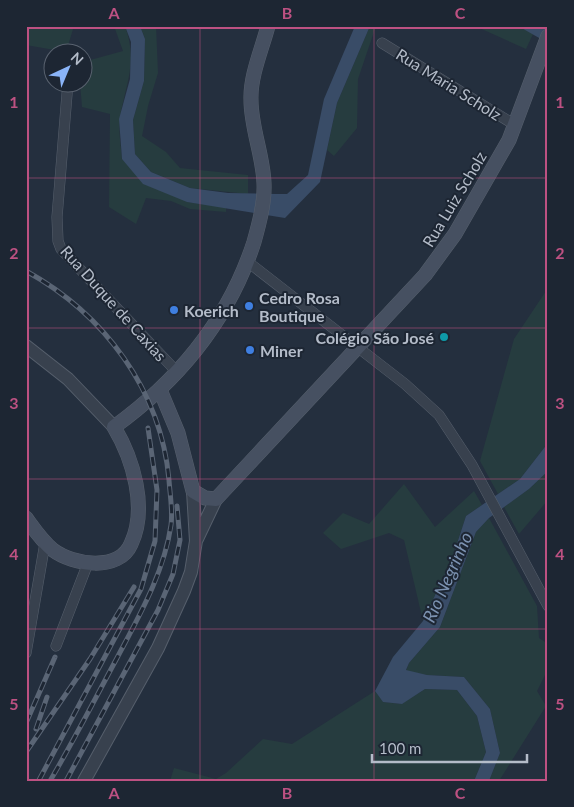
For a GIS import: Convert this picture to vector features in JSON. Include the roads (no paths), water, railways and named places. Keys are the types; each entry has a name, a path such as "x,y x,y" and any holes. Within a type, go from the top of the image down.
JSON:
{"main road":[{"path":"26,518 45,543 62,556 88,563 119,558 131,546 136,530 137,500 135,480 130,458 114,427 145,404 160,390 226,310 248,262 260,222 264,184 250,102 252,87 268,26"},
{"name":"Rua Luiz Scholz","path":"216,499 358,347 446,249 515,125 548,36"},
{"path":"160,390 178,433 193,491 205,498 216,499"}],"street":[{"name":"Rua Maria Scholz","path":"382,42 515,125"},
{"name":"Rua Duque de Caxias","path":"67,92 58,241 67,257 176,371"},
{"path":"248,262 358,347 435,410 456,438 483,484 548,606"},
{"path":"26,346 68,379 114,427"},
{"path":"84,781 168,628 191,572 196,542 193,491"},
{"path":"196,542 216,499"},
{"path":"26,653 45,543"},
{"path":"56,646 88,563"}],"water":[{"path":"125,26 140,26 145,39 144,81 133,120 135,154 151,172 190,188 228,193 287,194 308,175 324,99 355,26 370,26 337,103 320,182 285,218 187,202 143,184 122,159 119,119 130,79 131,42"},
{"path":"518,26 548,27 548,43"},
{"name":"Rio Negrinho","path":"548,443 548,471 529,489 489,518 476,532 440,627 409,663 406,670 427,675 464,677 490,709 500,753 489,781 474,781 486,752 477,716 457,690 425,689 402,704 383,702 375,691 393,657 423,621 452,559 466,516 520,479"}],"railway":[{"path":"26,271 80,309 103,332 124,358 141,386 154,415 164,447 172,509 168,543 150,594 50,781"},
{"path":"39,780 141,589 155,541 157,490 148,428"},
{"path":"66,781 158,610 173,574 180,540 177,506"},
{"path":"26,752 90,659 134,587"},
{"path":"26,723 55,657"},
{"path":"36,729 47,697"}],"place":[{"name":"Cedro Rosa Boutique","path":"249,306"},
{"name":"Koerich","path":"174,310"},
{"name":"Colégio São José","path":"444,337"},
{"name":"Miner","path":"250,350"}]}
